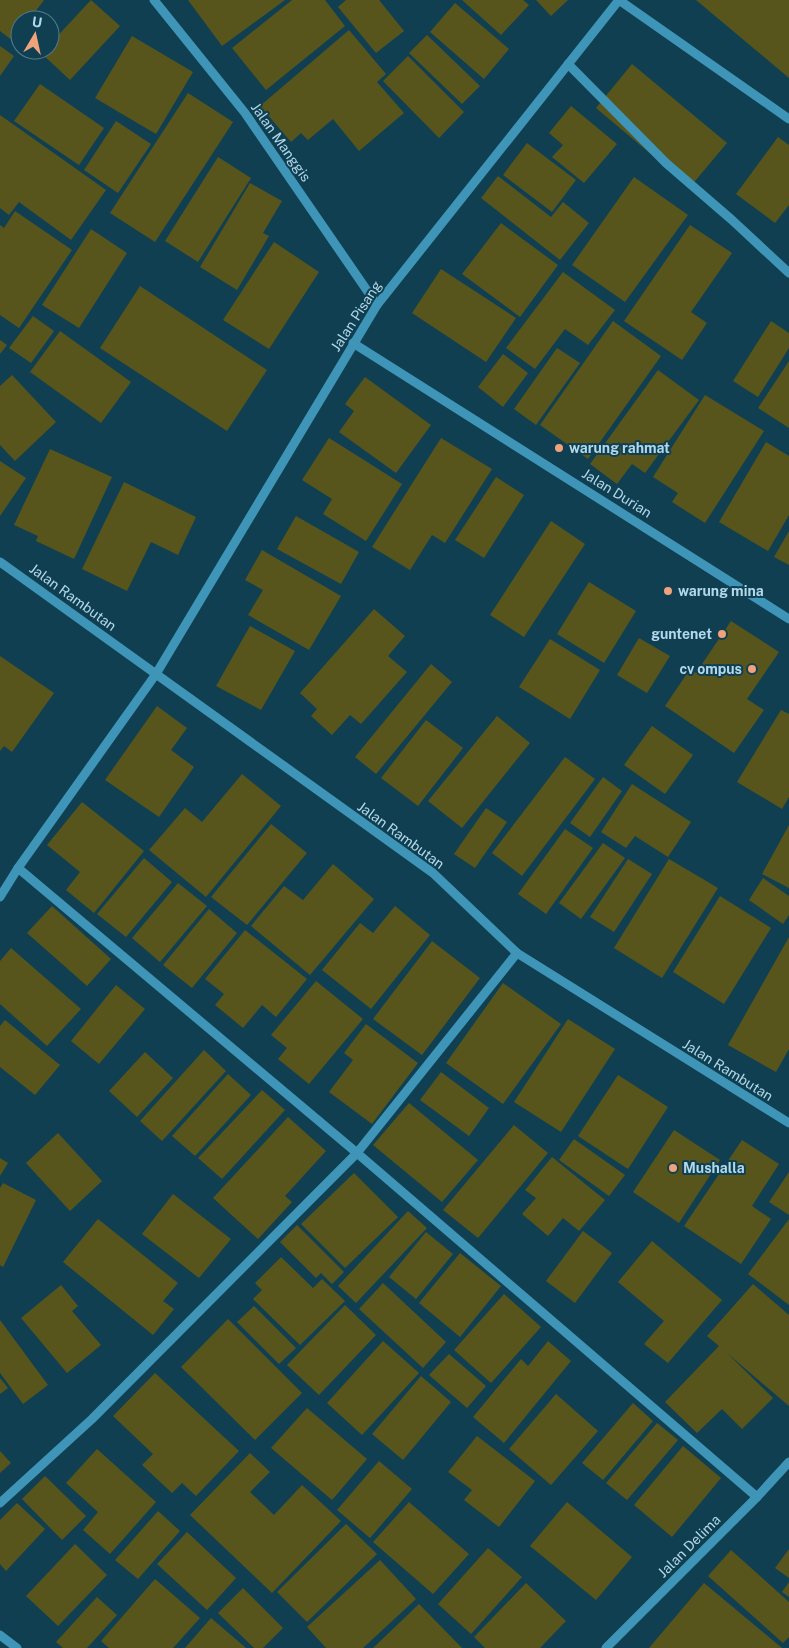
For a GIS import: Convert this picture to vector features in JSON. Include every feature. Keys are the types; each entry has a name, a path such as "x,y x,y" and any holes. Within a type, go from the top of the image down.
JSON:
{"street":[{"name":"Jalan Manggis","path":"154,0 244,113 377,305"},
{"name":"Jalan Pisang","path":"0,897 18,868 156,674 377,305 619,0"},
{"path":"619,0 789,119"},
{"path":"568,64 666,163 732,220 789,273"},
{"name":"Jalan Durian","path":"353,343 789,619"},
{"name":"Jalan Rambutan","path":"0,562 64,606 433,873 517,953 789,1123"},
{"path":"18,868 357,1153 757,1497"},
{"path":"0,1503 92,1419 357,1153 517,953"},
{"name":"Jalan Delima","path":"606,1648 757,1497 789,1462"},
{"path":"0,1635 17,1648"}],"building":[{"path":"0,0 44,0 36,10 10,10 10,39 0,31"},
{"path":"91,0 120,26 70,80 49,60 60,60 60,33"},
{"path":"188,0 285,0 222,46"},
{"path":"292,0 325,0 345,26 266,90 232,48"},
{"path":"346,0 379,0 404,31 376,53 338,7"},
{"path":"462,0 523,0 529,5 501,35"},
{"path":"536,0 568,0 551,16"},
{"path":"696,0 789,0 789,78"},
{"path":"455,3 509,49 484,79 430,32"},
{"path":"349,30 386,74 377,82 404,113 359,151 333,119 308,140 301,133 291,142 260,106"},
{"path":"427,35 480,86 462,104 409,53"},
{"path":"132,36 193,72 156,134 95,98"},
{"path":"0,46 10,53 11,60 0,76"},
{"path":"408,56 464,112 439,138 383,81"},
{"path":"632,64 727,143 690,187 596,108"},
{"path":"40,84 104,128 79,165 14,121"},
{"path":"188,93 233,122 155,242 110,213"},
{"path":"571,106 617,144 584,183 552,157 563,145 549,133"},
{"path":"0,115 106,190 71,240 19,202 9,215 0,208"},
{"path":"116,121 151,144 118,193 84,170"},
{"path":"778,137 789,145 789,205 775,223 736,194"},
{"path":"527,143 576,180 552,212 503,175"},
{"path":"218,157 251,178 198,262 165,241"},
{"path":"498,176 551,217 563,202 589,223 560,260 481,198"},
{"path":"634,177 688,215 625,302 572,265"},
{"path":"250,183 282,201 263,233 269,236 237,290 200,267"},
{"path":"15,211 72,250 19,328 0,315 0,225 4,228"},
{"path":"501,223 558,265 520,317 462,274"},
{"path":"690,225 732,253 691,312 707,323 682,360 624,321"},
{"path":"91,229 127,253 79,328 42,305"},
{"path":"274,242 319,272 269,349 223,320"},
{"path":"441,269 516,318 486,362 412,313"},
{"path":"563,272 615,310 588,345 565,329 535,369 506,348"},
{"path":"140,286 267,370 227,431 100,348"},
{"path":"33,316 54,331 31,363 9,348"},
{"path":"613,321 661,356 588,459 540,425"},
{"path":"771,321 789,333 789,348 758,397 733,381"},
{"path":"60,331 131,382 101,423 30,372"},
{"path":"0,340 7,345 0,354"},
{"path":"557,348 580,363 536,425 514,409"},
{"path":"503,354 528,373 503,407 478,387"},
{"path":"789,361 789,428 758,408"},
{"path":"658,370 699,400 645,473 632,464 617,484 590,464"},
{"path":"12,375 56,422 15,461 0,445 0,386"},
{"path":"365,377 431,425 396,473 339,432 354,411 345,404"},
{"path":"705,395 764,431 705,523 672,502 678,493 653,477"},
{"path":"329,438 402,484 366,541 323,514 332,499 302,480"},
{"path":"441,438 492,469 445,543 432,535 410,570 372,547"},
{"path":"766,442 789,456 789,515 768,551 719,522"},
{"path":"50,449 112,477 74,559 36,541 38,536 14,525"},
{"path":"0,461 26,478 0,516"},
{"path":"496,477 524,495 484,558 455,540"},
{"path":"124,482 196,517 178,555 151,542 127,591 82,569"},
{"path":"296,516 359,552 341,584 277,549"},
{"path":"551,521 585,544 524,637 490,615"},
{"path":"789,531 789,565 774,557"},
{"path":"262,550 341,596 309,650 248,615 263,590 245,580"},
{"path":"589,582 636,611 604,663 557,634"},
{"path":"374,609 405,636 388,656 407,672 361,724 350,715 332,735 311,716 317,709 300,693"},
{"path":"731,621 779,652 747,699 764,710 734,753 665,706 690,669 696,673"},
{"path":"250,626 295,651 261,710 216,686"},
{"path":"639,638 670,656 647,693 617,675"},
{"path":"550,639 600,670 570,719 519,687"},
{"path":"0,656 54,693 12,752 4,746 0,751"},
{"path":"431,664 452,682 376,774 355,757"},
{"path":"157,706 187,728 171,750 194,767 159,817 105,780"},
{"path":"781,710 789,714 789,797 782,809 737,782"},
{"path":"497,716 530,743 462,828 428,801"},
{"path":"426,720 463,748 418,806 381,778"},
{"path":"652,726 693,755 665,794 624,765"},
{"path":"565,757 595,779 522,876 492,853"},
{"path":"242,774 281,806 206,897 149,850 185,808 202,822"},
{"path":"603,777 622,791 590,837 570,823"},
{"path":"632,784 691,822 668,857 635,836 626,848 601,832"},
{"path":"82,802 144,851 94,913 66,890 80,872 47,845"},
{"path":"486,808 507,822 475,868 454,854"},
{"path":"271,824 307,853 247,925 211,897"},
{"path":"789,825 789,888 762,874"},
{"path":"565,829 593,848 546,914 518,894"},
{"path":"603,843 625,858 581,919 559,903"},
{"path":"144,858 172,882 126,937 97,914"},
{"path":"628,859 652,874 614,932 590,917"},
{"path":"669,859 718,888 662,978 614,948"},
{"path":"333,864 374,899 310,975 251,926 284,886 303,900"},
{"path":"763,878 789,896 789,915 783,924 749,900"},
{"path":"178,883 207,906 160,962 132,938"},
{"path":"720,896 771,928 724,1004 673,972"},
{"path":"52,906 111,959 87,986 27,933"},
{"path":"395,906 430,935 371,1009 322,970 360,923 373,933"},
{"path":"209,909 237,933 192,988 163,965"},
{"path":"245,930 307,979 276,1017 262,1005 243,1028 215,1005 224,994 205,979"},
{"path":"789,937 789,1049 776,1072 728,1045"},
{"path":"432,941 480,978 422,1055 373,1019"},
{"path":"11,948 81,1009 47,1046 0,1004 0,961"},
{"path":"316,981 363,1019 309,1084 278,1059 287,1048 271,1035"},
{"path":"503,983 561,1024 503,1104 446,1063"},
{"path":"116,985 145,1009 99,1064 71,1041"},
{"path":"568,1019 615,1049 561,1132 514,1102"},
{"path":"5,1020 60,1065 35,1095 0,1067 0,1026"},
{"path":"366,1024 418,1063 372,1124 329,1092 353,1060 344,1053"},
{"path":"204,1050 226,1071 162,1141 140,1121"},
{"path":"145,1052 173,1078 137,1117 109,1091"},
{"path":"441,1072 489,1108 469,1136 420,1100"},
{"path":"228,1074 251,1095 195,1156 172,1136"},
{"path":"618,1075 668,1107 628,1169 578,1136"},
{"path":"262,1090 285,1110 222,1179 198,1158"},
{"path":"409,1103 478,1160 442,1202 373,1145"},
{"path":"288,1117 326,1151 285,1196 292,1202 258,1239 213,1198"},
{"path":"514,1125 548,1153 478,1238 443,1210"},
{"path":"674,1130 720,1160 679,1223 633,1192"},
{"path":"58,1133 102,1181 70,1211 26,1163"},
{"path":"574,1139 625,1175 609,1196 559,1160"},
{"path":"742,1140 779,1164 752,1206 771,1219 741,1264 684,1226"},
{"path":"552,1157 605,1200 579,1231 563,1218 548,1236 522,1214 536,1198 525,1190"},
{"path":"0,1158 8,1163 0,1176"},
{"path":"789,1172 789,1215 769,1202"},
{"path":"354,1173 398,1217 345,1268 301,1224"},
{"path":"3,1183 36,1200 3,1267 0,1265 0,1188"},
{"path":"173,1194 231,1239 199,1278 142,1234"},
{"path":"408,1211 427,1228 356,1303 338,1286"},
{"path":"98,1219 178,1283 163,1301 174,1309 153,1335 63,1262"},
{"path":"789,1219 789,1305 748,1274"},
{"path":"297,1225 344,1272 332,1284 321,1273 316,1278 280,1242"},
{"path":"583,1231 612,1253 575,1303 546,1281"},
{"path":"426,1232 453,1254 416,1299 389,1277"},
{"path":"652,1241 722,1300 668,1363 644,1344 664,1321 618,1282"},
{"path":"460,1253 501,1286 460,1337 419,1303"},
{"path":"281,1257 313,1288 322,1279 345,1301 300,1345 253,1299 262,1290 255,1283"},
{"path":"383,1283 446,1342 423,1368 359,1309"},
{"path":"753,1284 789,1315 789,1406 727,1353 773,1398 742,1429 722,1409 697,1433 665,1402 719,1346 707,1336"},
{"path":"61,1285 78,1306 72,1311 101,1345 67,1373 21,1318"},
{"path":"504,1294 541,1327 491,1383 454,1350"},
{"path":"345,1305 376,1335 319,1395 287,1365"},
{"path":"254,1306 296,1348 279,1364 237,1322"},
{"path":"228,1319 302,1393 255,1440 181,1367"},
{"path":"0,1320 48,1385 23,1404 0,1373"},
{"path":"383,1341 419,1373 362,1435 327,1403"},
{"path":"548,1341 571,1361 504,1443 473,1417 521,1359 528,1366"},
{"path":"449,1354 486,1386 467,1408 429,1375"},
{"path":"155,1373 239,1451 196,1496 182,1483 172,1493 142,1465 153,1454 113,1416"},
{"path":"421,1376 451,1402 403,1460 372,1434"},
{"path":"0,1378 8,1388 0,1394"},
{"path":"556,1394 598,1431 551,1485 509,1449"},
{"path":"633,1403 653,1421 603,1480 582,1463"},
{"path":"307,1408 367,1459 332,1500 271,1448"},
{"path":"657,1423 678,1440 627,1500 606,1483"},
{"path":"477,1436 535,1481 499,1527 464,1500 472,1490 448,1472"},
{"path":"683,1446 721,1478 672,1537 634,1505"},
{"path":"97,1449 156,1502 110,1554 83,1530 98,1512 66,1483"},
{"path":"0,1451 11,1463 0,1473"},
{"path":"250,1453 270,1472 250,1492 274,1515 302,1485 341,1521 272,1593 190,1515"},
{"path":"379,1461 412,1489 370,1538 337,1510"},
{"path":"45,1476 86,1516 62,1540 22,1499"},
{"path":"409,1502 469,1554 433,1594 373,1542"},
{"path":"567,1502 632,1557 596,1600 530,1546"},
{"path":"17,1503 45,1529 6,1571 0,1564 0,1520"},
{"path":"158,1511 180,1531 138,1579 115,1560"},
{"path":"346,1524 377,1554 307,1622 277,1592"},
{"path":"187,1532 236,1578 207,1610 157,1564"},
{"path":"75,1544 107,1575 58,1626 26,1596"},
{"path":"488,1548 522,1577 471,1634 438,1604"},
{"path":"789,1549 789,1578 775,1568"},
{"path":"731,1550 789,1602 789,1637 783,1643 708,1576"},
{"path":"380,1560 416,1599 363,1648 326,1648 307,1627"},
{"path":"155,1579 200,1618 173,1648 109,1648 101,1641"},
{"path":"789,1582 789,1597 782,1592"},
{"path":"526,1583 566,1621 540,1648 485,1648 474,1637"},
{"path":"704,1583 782,1648 649,1648"},
{"path":"243,1588 283,1628 263,1648 254,1648 218,1613"},
{"path":"97,1597 117,1615 87,1648 63,1648 56,1642"},
{"path":"419,1604 462,1648 373,1648"},
{"path":"211,1618 246,1648 185,1648"}],"place":[{"name":"warung rahmat","path":"559,448"},
{"name":"warung mina","path":"668,591"},
{"name":"guntenet","path":"722,634"},
{"name":"cv ompus","path":"752,669"},
{"name":"Mushalla","path":"673,1168"}]}
